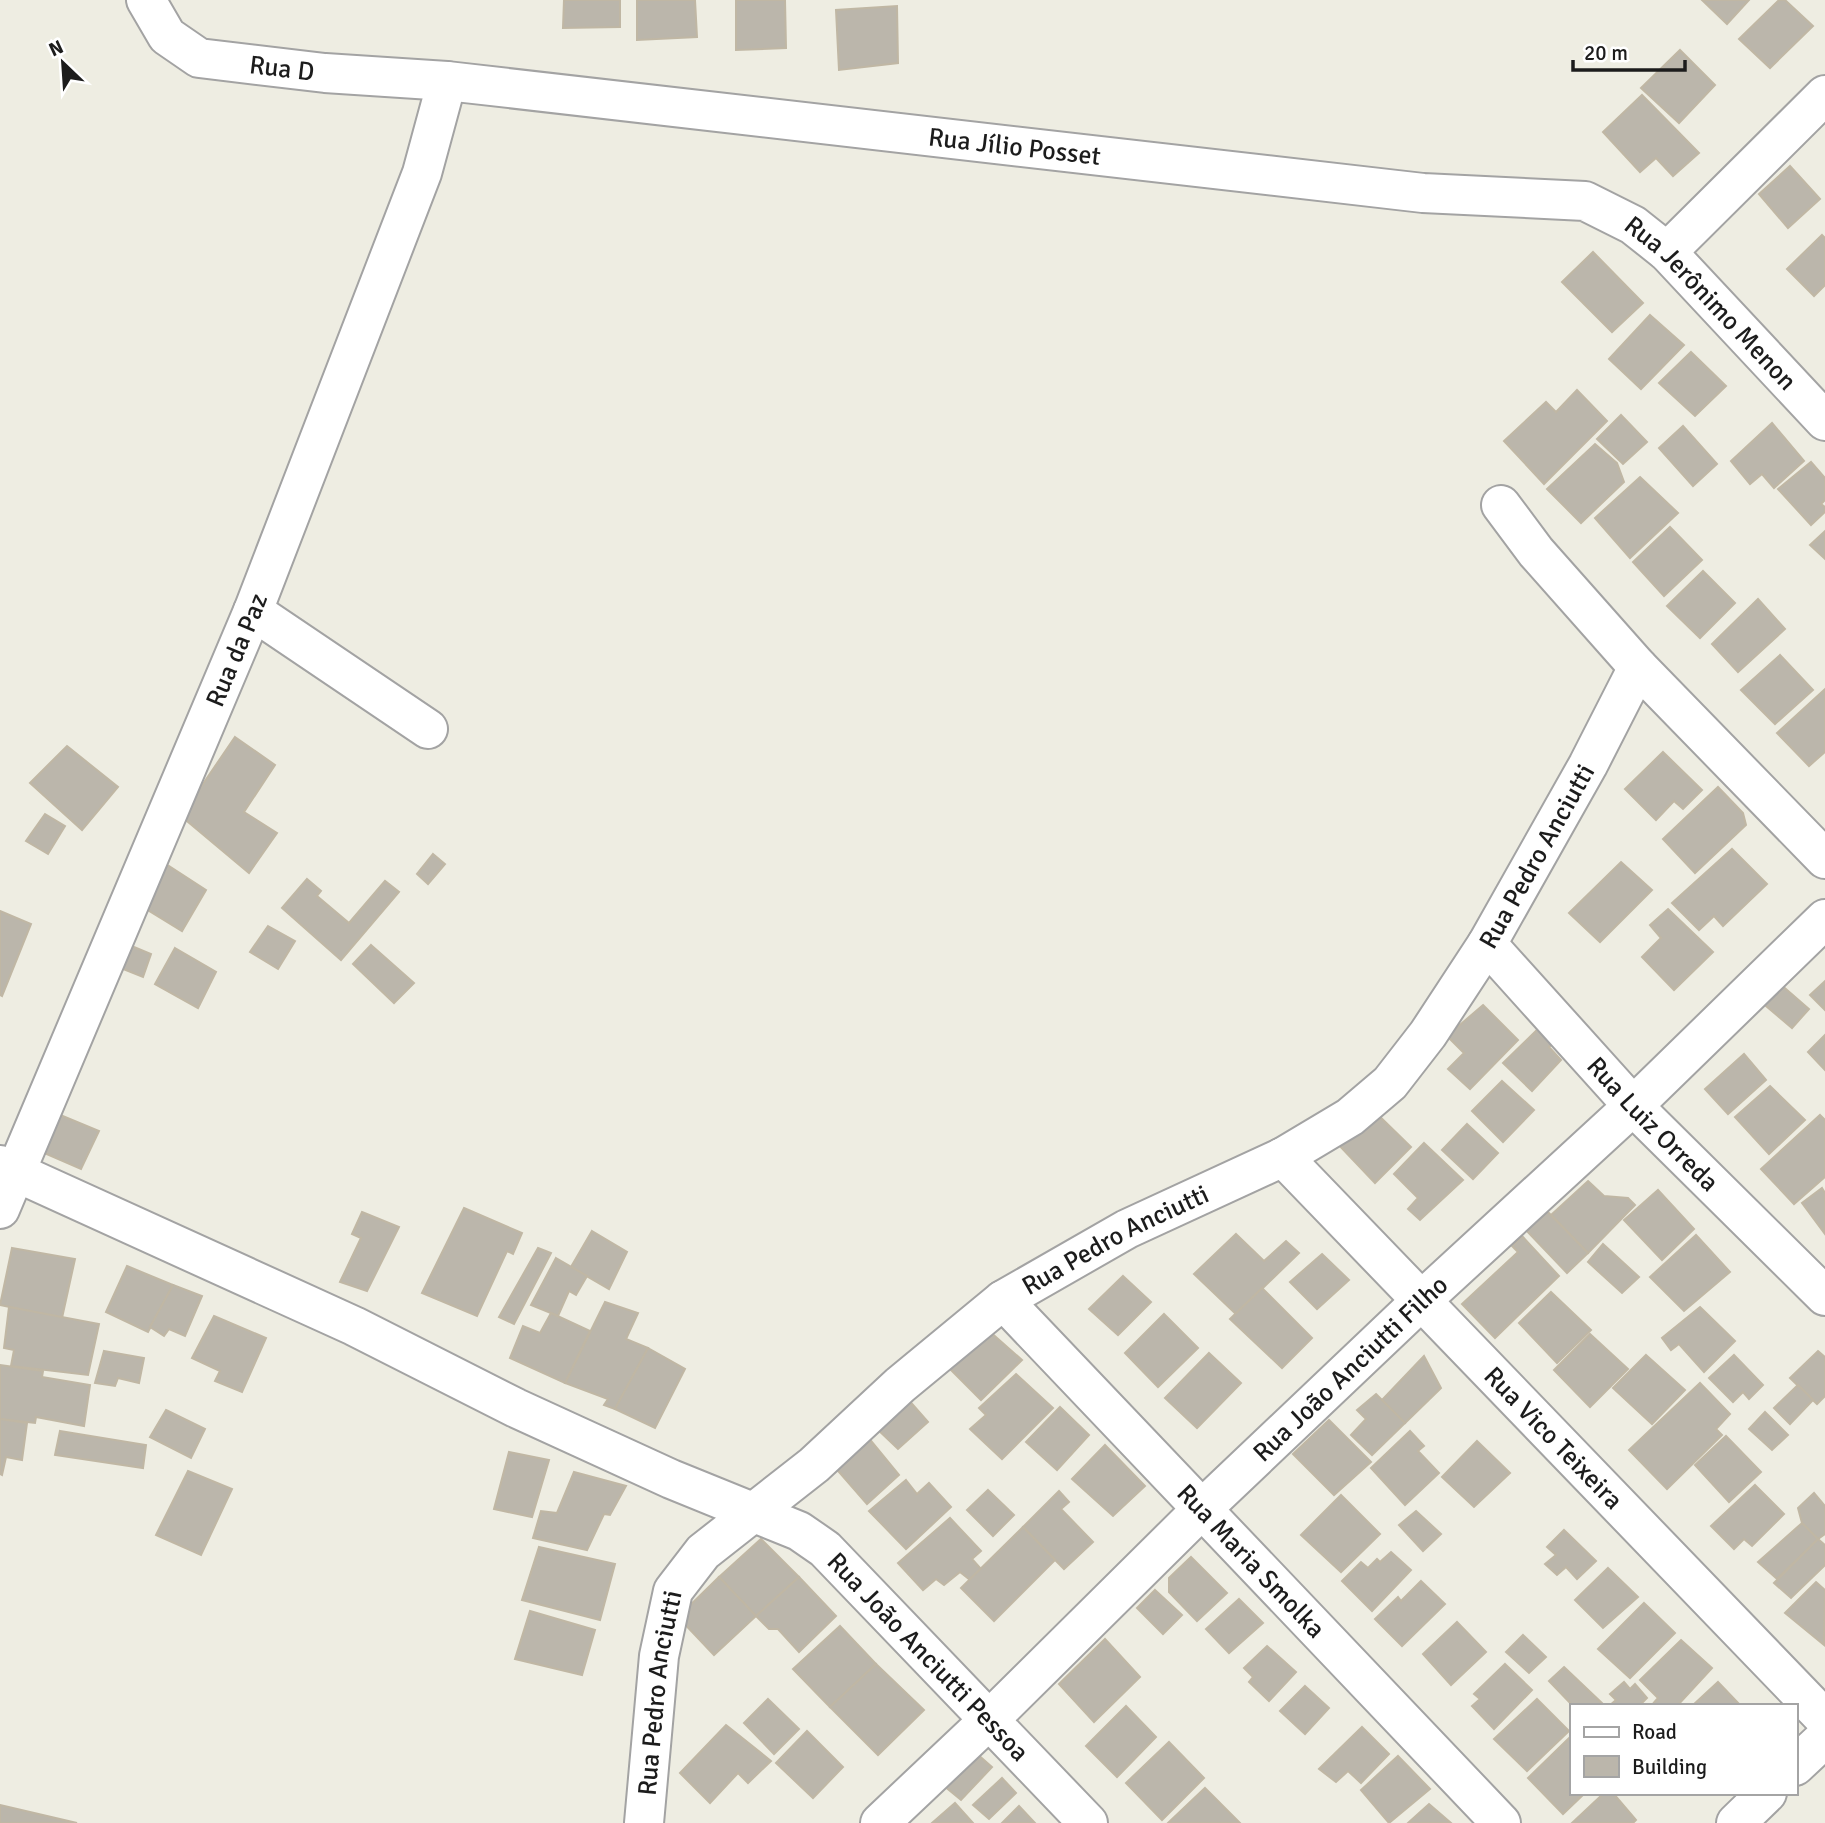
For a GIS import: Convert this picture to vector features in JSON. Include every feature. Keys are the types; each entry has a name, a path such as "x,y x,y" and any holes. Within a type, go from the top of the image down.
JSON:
{"street":[{"name":"Rua D","path":"146,0 167,36 199,58 325,73 447,82"},
{"name":"Rua Jílio Posset","path":"447,82 1423,193 1585,201"},
{"name":"Rua da Paz","path":"0,1209 7,1168 253,611 422,173 447,82"},
{"path":"1667,251 1825,96"},
{"name":"Rua Jerônimo Menon","path":"1585,201 1633,225 1667,251 1825,421"},
{"path":"1501,505 1530,545 1638,667 1825,859"},
{"path":"253,611 428,729"},
{"name":"Rua Pedro Anciutti","path":"644,1823 659,1656 673,1591 703,1552 814,1465 900,1385 1003,1300 1127,1229 1283,1157 1350,1117 1390,1083 1428,1034 1487,944 1588,765 1638,667"},
{"name":"Rua João Anciutti Filho","path":"880,1823 990,1719 1203,1508 1422,1300 1633,1107 1825,919"},
{"name":"Rua Luiz Orreda","path":"1487,944 1633,1107 1825,1296"},
{"name":"Rua Vico Teixeira","path":"1283,1157 1825,1718"},
{"name":"Rua João Anciutti Pessoa","path":"7,1168 354,1326 516,1408 671,1479 799,1531 825,1549 1088,1823"},
{"name":"Rua Maria Smolka","path":"1003,1300 1501,1823"},
{"path":"1797,1764 1825,1738"},
{"path":"1736,1823 1765,1795"}],"building":[{"path":"564,0 620,0 620,27 563,28"},
{"path":"637,0 695,0 697,37 637,40"},
{"path":"736,0 785,0 786,48 736,50"},
{"path":"1702,0 1749,0 1727,24"},
{"path":"1779,0 1785,0 1813,26 1770,68 1739,39"},
{"path":"897,6 898,63 839,70 836,10"},
{"path":"1680,50 1715,85 1679,123 1641,88"},
{"path":"1642,95 1699,153 1673,176 1656,158 1640,172 1603,132"},
{"path":"1790,166 1820,199 1788,228 1759,194"},
{"path":"1822,235 1825,238 1825,285 1814,296 1787,269"},
{"path":"1593,252 1643,303 1612,332 1562,282"},
{"path":"1650,315 1684,345 1641,389 1609,359"},
{"path":"1691,352 1726,386 1695,416 1659,383"},
{"path":"1577,390 1607,421 1544,484 1504,441 1546,402 1556,412"},
{"path":"1621,415 1647,442 1623,464 1597,439"},
{"path":"1772,423 1804,461 1774,488 1762,474 1750,484 1731,461"},
{"path":"1683,426 1717,464 1693,486 1659,448"},
{"path":"1595,444 1617,463 1624,482 1581,523 1547,489"},
{"path":"1811,462 1825,478 1825,500 1821,504 1825,507 1825,512 1811,525 1778,489"},
{"path":"1640,477 1678,513 1630,558 1595,518"},
{"path":"1670,527 1702,560 1664,596 1633,562"},
{"path":"1825,531 1825,559 1810,545"},
{"path":"1703,571 1735,603 1700,638 1667,606"},
{"path":"1758,599 1785,629 1738,672 1712,644"},
{"path":"1780,655 1813,690 1775,724 1741,690"},
{"path":"1825,689 1825,752 1809,766 1777,733"},
{"path":"235,737 275,765 244,812 277,833 249,873 181,816"},
{"path":"67,746 118,787 82,830 30,783"},
{"path":"1663,752 1702,790 1683,809 1674,801 1656,820 1625,789"},
{"path":"1718,787 1743,813 1746,825 1695,873 1663,839"},
{"path":"45,814 65,826 48,854 26,841"},
{"path":"1732,849 1767,884 1723,926 1714,916 1699,930 1672,903"},
{"path":"433,854 445,864 428,884 417,874"},
{"path":"1621,862 1652,890 1600,942 1569,913"},
{"path":"166,864 206,890 182,931 141,906"},
{"path":"307,879 321,891 317,896 349,923 385,881 399,892 341,960 282,908"},
{"path":"1668,909 1713,952 1674,990 1642,957 1661,938 1650,925"},
{"path":"0,911 31,924 2,996 0,995"},
{"path":"268,926 295,941 278,969 250,952"},
{"path":"122,942 151,954 143,977 113,965"},
{"path":"371,945 414,983 394,1003 353,964"},
{"path":"175,948 216,972 198,1008 155,984"},
{"path":"1825,981 1825,1010 1810,995"},
{"path":"1779,983 1809,1009 1792,1028 1760,1001"},
{"path":"1483,1005 1518,1040 1470,1089 1448,1069 1464,1053 1447,1036"},
{"path":"1540,1027 1555,1042 1549,1047 1561,1060 1532,1091 1503,1063"},
{"path":"1825,1035 1825,1070 1808,1052"},
{"path":"1744,1054 1766,1080 1728,1114 1705,1089"},
{"path":"1502,1081 1534,1110 1503,1142 1472,1111"},
{"path":"1770,1086 1805,1120 1769,1154 1735,1117"},
{"path":"1372,1109 1411,1147 1375,1183 1336,1142"},
{"path":"53,1112 99,1131 81,1169 35,1149"},
{"path":"1820,1115 1825,1120 1825,1177 1794,1204 1761,1169"},
{"path":"1467,1124 1498,1153 1473,1179 1442,1150"},
{"path":"1424,1143 1463,1180 1420,1220 1408,1209 1418,1198 1394,1174"},
{"path":"1588,1181 1604,1196 1628,1198 1635,1205 1588,1253 1551,1215"},
{"path":"1822,1188 1825,1193 1825,1234 1802,1203"},
{"path":"1658,1190 1694,1229 1662,1260 1624,1220"},
{"path":"464,1208 522,1233 513,1254 507,1251 477,1316 422,1293"},
{"path":"1544,1208 1588,1253 1567,1273 1523,1227"},
{"path":"362,1212 399,1227 367,1291 340,1282 361,1238 352,1234"},
{"path":"592,1231 627,1252 609,1289 571,1267"},
{"path":"1236,1234 1264,1261 1286,1241 1299,1253 1236,1314 1194,1274"},
{"path":"1696,1235 1730,1272 1684,1311 1650,1277"},
{"path":"1522,1236 1559,1276 1495,1338 1462,1304 1518,1252 1512,1246"},
{"path":"1603,1244 1639,1277 1622,1293 1588,1262"},
{"path":"12,1248 75,1259 62,1318 0,1305"},
{"path":"538,1248 551,1253 514,1324 499,1317"},
{"path":"1322,1254 1349,1280 1317,1309 1290,1282"},
{"path":"556,1258 587,1276 576,1295 569,1291 558,1316 531,1305"},
{"path":"127,1266 173,1285 148,1332 106,1312"},
{"path":"1123,1276 1151,1302 1118,1335 1089,1309"},
{"path":"173,1285 202,1296 185,1336 169,1329 164,1336 150,1327"},
{"path":"1262,1288 1312,1338 1282,1368 1230,1319"},
{"path":"1551,1292 1591,1330 1557,1363 1519,1323"},
{"path":"605,1302 638,1313 626,1339 648,1348 615,1409 604,1405 608,1399 565,1383"},
{"path":"9,1307 99,1324 88,1375 11,1366 14,1350 4,1348"},
{"path":"1700,1307 1735,1341 1704,1372 1679,1344 1671,1350 1662,1338"},
{"path":"551,1313 590,1331 565,1383 510,1358 523,1326 540,1333"},
{"path":"1164,1314 1198,1348 1158,1387 1125,1353"},
{"path":"214,1316 266,1338 242,1392 215,1381 220,1371 192,1358"},
{"path":"988,1330 1022,1360 981,1400 949,1368"},
{"path":"1590,1334 1628,1369 1590,1407 1554,1370"},
{"path":"648,1348 685,1369 655,1428 615,1409"},
{"path":"104,1351 144,1358 139,1383 118,1378 115,1386 95,1383"},
{"path":"1818,1351 1825,1357 1825,1396 1817,1404 1790,1378"},
{"path":"1209,1353 1241,1383 1197,1428 1165,1398"},
{"path":"1646,1355 1685,1390 1652,1424 1613,1388"},
{"path":"1734,1355 1763,1385 1749,1399 1743,1392 1733,1402 1709,1378"},
{"path":"1424,1356 1441,1388 1405,1423 1382,1400"},
{"path":"0,1365 43,1371 42,1377 90,1385 84,1426 36,1417 35,1423 0,1419"},
{"path":"1016,1374 1053,1408 1002,1459 970,1429 986,1415 979,1408"},
{"path":"1700,1383 1730,1414 1716,1429 1722,1435 1667,1489 1629,1450"},
{"path":"1798,1385 1813,1400 1790,1424 1774,1408"},
{"path":"1376,1394 1405,1423 1372,1455 1351,1435 1366,1419 1357,1410"},
{"path":"906,1397 928,1422 898,1449 874,1426"},
{"path":"1060,1407 1089,1435 1057,1470 1026,1442"},
{"path":"166,1410 205,1429 191,1458 150,1437"},
{"path":"1765,1412 1788,1435 1772,1450 1749,1429"},
{"path":"0,1419 27,1423 22,1460 6,1457 2,1475 0,1474"},
{"path":"1329,1420 1371,1462 1334,1495 1293,1454"},
{"path":"60,1431 146,1445 143,1468 55,1455"},
{"path":"1410,1431 1424,1446 1418,1451 1439,1473 1405,1505 1371,1468"},
{"path":"867,1436 899,1475 867,1504 833,1465"},
{"path":"1726,1436 1761,1472 1729,1502 1695,1465"},
{"path":"1477,1441 1510,1473 1474,1507 1442,1477"},
{"path":"1105,1445 1145,1486 1113,1516 1072,1479"},
{"path":"509,1452 549,1460 532,1517 494,1509"},
{"path":"188,1471 232,1489 201,1555 156,1535"},
{"path":"574,1472 626,1486 610,1515 604,1514 587,1550 533,1538 541,1511 557,1513"},
{"path":"906,1480 917,1494 929,1483 951,1507 906,1549 869,1511"},
{"path":"1755,1485 1784,1514 1752,1546 1744,1539 1734,1549 1711,1526"},
{"path":"988,1490 1014,1515 993,1536 967,1510"},
{"path":"1059,1491 1069,1502 1061,1509 1093,1542 1064,1569 1023,1527"},
{"path":"1814,1493 1825,1506 1825,1534 1818,1539 1802,1523 1798,1508"},
{"path":"1341,1495 1380,1534 1341,1572 1301,1535"},
{"path":"1416,1511 1441,1534 1423,1551 1399,1525"},
{"path":"950,1518 981,1551 972,1559 981,1569 970,1580 960,1572 944,1585 936,1579 923,1590 898,1563"},
{"path":"1802,1523 1818,1539 1777,1579 1758,1562"},
{"path":"1023,1527 1055,1560 994,1621 961,1588"},
{"path":"1564,1530 1596,1561 1577,1579 1566,1567 1557,1575 1545,1564 1556,1555 1547,1547"},
{"path":"761,1539 799,1577 756,1616 719,1577"},
{"path":"1818,1539 1825,1545 1825,1565 1791,1598 1774,1583"},
{"path":"539,1547 615,1564 600,1620 522,1600"},
{"path":"1391,1552 1411,1570 1372,1611 1342,1581 1361,1562 1368,1568 1377,1559 1380,1562"},
{"path":"1191,1557 1227,1593 1197,1621 1169,1592 1169,1578"},
{"path":"1608,1568 1638,1597 1603,1628 1575,1600"},
{"path":"719,1577 756,1616 714,1655 678,1617"},
{"path":"799,1577 836,1616 799,1652 778,1629 769,1629 756,1616"},
{"path":"1421,1581 1445,1604 1402,1646 1375,1619 1398,1597 1401,1601"},
{"path":"1816,1582 1825,1590 1824,1645 1785,1613"},
{"path":"1155,1590 1182,1615 1163,1634 1137,1608"},
{"path":"1239,1599 1263,1623 1229,1653 1206,1629"},
{"path":"1644,1603 1675,1633 1630,1678 1598,1649"},
{"path":"530,1611 595,1630 582,1675 515,1659"},
{"path":"1457,1622 1486,1652 1451,1685 1423,1654"},
{"path":"840,1626 876,1664 830,1707 793,1669"},
{"path":"1523,1635 1546,1657 1529,1673 1506,1652"},
{"path":"1105,1639 1140,1677 1094,1722 1059,1684"},
{"path":"1681,1640 1712,1668 1679,1704 1653,1704 1658,1698 1640,1680"},
{"path":"1267,1646 1296,1672 1269,1701 1249,1682 1253,1677 1244,1668"},
{"path":"876,1664 924,1710 878,1755 830,1707"},
{"path":"1505,1664 1532,1690 1494,1729 1472,1706 1480,1699 1474,1694"},
{"path":"1564,1667 1603,1704 1571,1704 1549,1681"},
{"path":"1624,1682 1630,1689 1635,1684 1647,1698 1641,1704 1611,1704 1616,1700 1610,1694"},
{"path":"1718,1682 1739,1704 1694,1704"},
{"path":"1305,1686 1329,1708 1305,1734 1280,1711"},
{"path":"768,1699 799,1729 774,1754 744,1723"},
{"path":"1537,1699 1569,1731 1527,1771 1494,1739"},
{"path":"1126,1706 1156,1737 1117,1777 1086,1746"},
{"path":"726,1725 771,1761 748,1783 738,1773 710,1803 680,1773"},
{"path":"1362,1727 1389,1754 1361,1783 1348,1771 1336,1782 1319,1769"},
{"path":"807,1731 843,1767 813,1798 776,1763"},
{"path":"1570,1737 1570,1795 1583,1795 1563,1814 1528,1778"},
{"path":"1169,1742 1204,1778 1162,1820 1126,1783"},
{"path":"976,1753 992,1767 961,1800 944,1786"},
{"path":"1398,1756 1430,1789 1389,1823 1361,1790"},
{"path":"1002,1778 1016,1793 989,1819 973,1805"},
{"path":"1205,1788 1240,1823 1168,1823"},
{"path":"1602,1795 1615,1795 1636,1820 1633,1823 1572,1823"},
{"path":"955,1803 973,1823 932,1823"},
{"path":"1429,1804 1451,1823 1408,1823"},
{"path":"0,1805 77,1823 0,1823"},
{"path":"1019,1806 1035,1823 1002,1823"}]}
